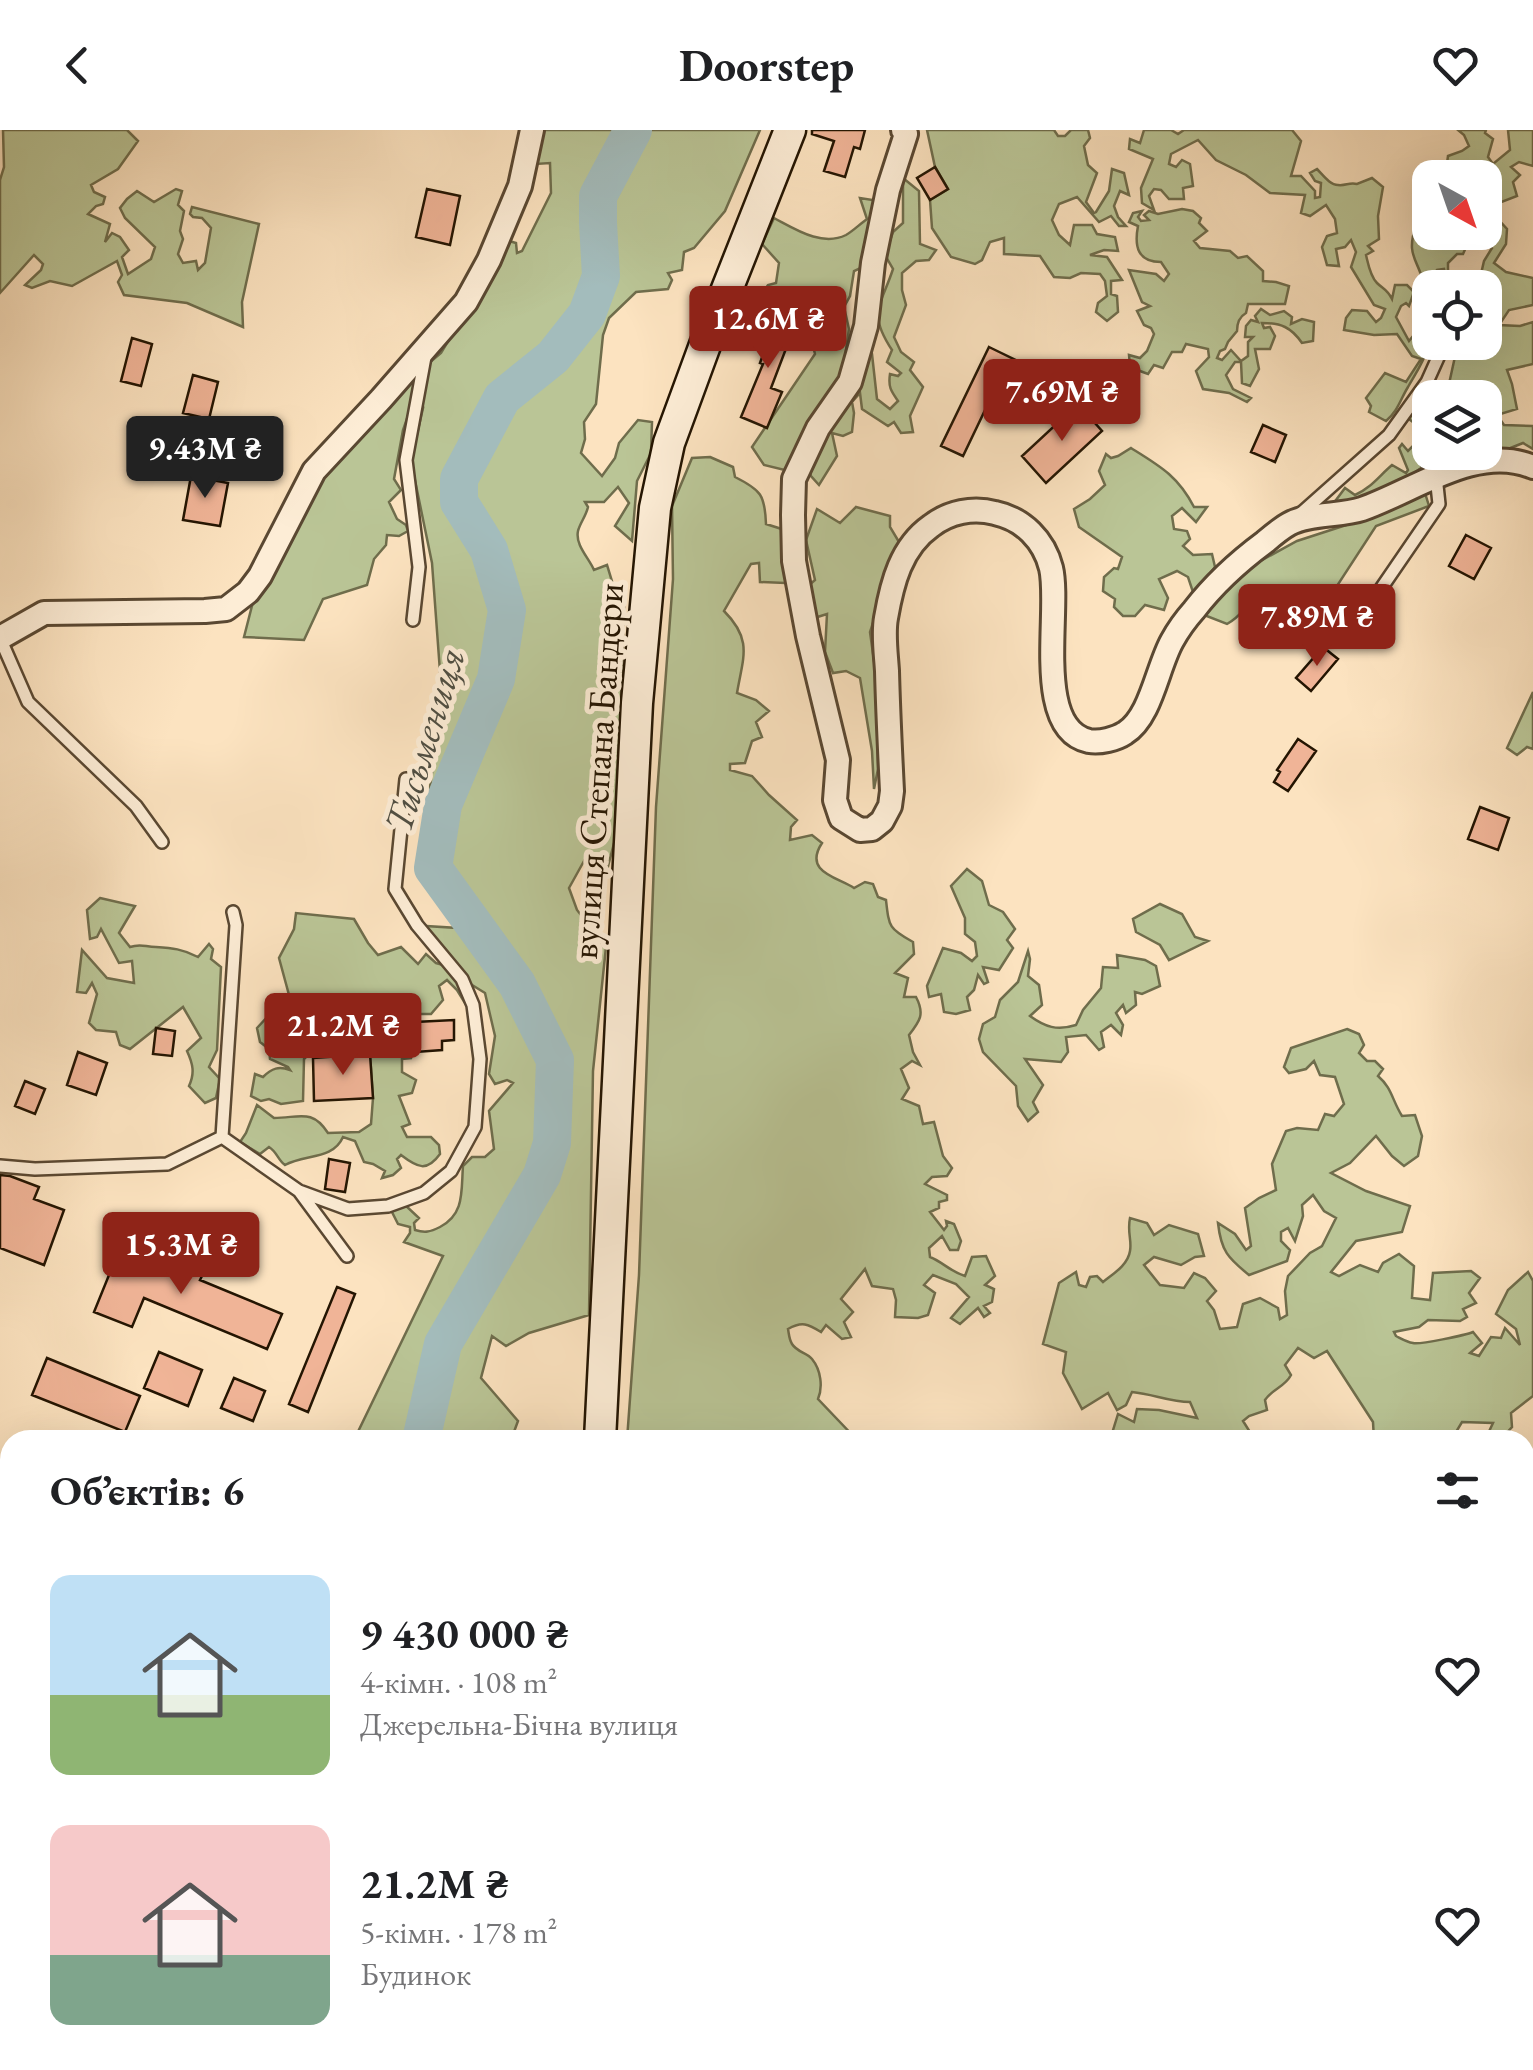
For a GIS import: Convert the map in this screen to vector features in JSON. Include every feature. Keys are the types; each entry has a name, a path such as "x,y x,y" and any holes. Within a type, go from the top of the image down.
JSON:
{"main road":[{"name":"вулиця Степана Бандери","path":"601,1430 637,704 655,508 669,443 790,130"}],"street":[{"path":"0,638 44,613 206,611 226,609 238,602 260,576 314,471 466,302 489,260 520,186 532,130"},
{"path":"906,131 888,190 872,263 866,326 850,382 818,428 794,479 794,561 838,760 834,800 841,818 860,830 872,829 882,821 892,791 885,622 899,565 910,546 934,522 951,514 985,510 1018,520 1039,542 1051,568 1052,679 1063,721 1080,739 1097,742 1124,734 1141,719 1172,641 1191,612 1218,581 1291,522 1360,510 1436,476 1486,460 1521,462 1533,467"}],"lane":[{"path":"413,620 419,568 406,460 427,348"},
{"path":"1291,522 1389,435 1427,382 1437,360"},
{"path":"1365,612 1439,504 1436,476"},
{"path":"0,638 28,702 136,806 162,842"},
{"path":"222,1137 300,1192 348,1209 388,1206 424,1193 451,1170 475,1127 480,1059 473,1004 462,979 395,890 406,779"},
{"path":"222,1137 236,925 233,912"},
{"path":"0,1166 35,1170 167,1164 222,1137"},
{"path":"300,1192 347,1256"}],"green space":[{"path":"3,130 127,130 138,141 118,169 91,185 94,192 105,197 103,204 88,214 110,224 105,242 112,233 129,250 122,257 128,274 151,259 155,247 120,208 137,191 154,202 176,189 182,191 178,205 184,211 180,231 183,239 178,254 183,263 196,261 198,270 205,263 211,228 202,218 190,214 192,207 259,224 242,302 243,327 187,303 124,295 118,282 122,275 117,261 72,286 50,281 32,288 25,285 43,264 34,255 0,293"},
{"path":"544,130 760,130 725,211 694,248 684,252 682,270 668,273 672,280 668,289 636,292 609,318 603,335 596,404 584,422 581,453 602,476 615,458 619,443 638,420 652,422 651,453 637,481 632,541 615,526 629,503 618,487 604,502 585,502 588,507 578,536 594,570 607,565 614,588 608,594 624,606 617,832 607,870 589,852 569,888 577,910 606,947 593,1071 589,1315 529,1333 506,1346 492,1336 481,1378 518,1421 515,1430 359,1430 443,1256 404,1242 410,1227 398,1224 391,1210 404,1204 419,1218 414,1223 415,1230 425,1232 440,1227 458,1209 463,1166 472,1157 485,1157 494,1149 489,1111 513,1083 507,1080 495,1084 489,1074 495,1036 485,993 472,985 465,990 471,1006 468,1008 447,980 439,986 443,1000 431,1014 415,1014 406,1031 406,1014 400,1013 389,1021 402,1047 413,1046 411,1058 402,1059 402,1072 416,1080 412,1093 399,1096 410,1124 402,1127 407,1137 431,1137 439,1145 440,1154 431,1164 417,1165 401,1155 397,1159 401,1168 382,1178 385,1171 364,1162 355,1141 343,1137 333,1150 285,1165 269,1147 260,1154 240,1142 257,1105 274,1118 310,1117 328,1133 359,1132 371,1124 372,1043 342,1040 341,1023 306,1025 309,1054 304,1059 303,1101 281,1104 251,1096 255,1074 263,1077 276,1069 290,1070 270,1059 257,1028 270,1014 289,1015 289,995 279,958 294,929 296,913 354,919 378,955 401,947 418,964 426,954 436,963 458,969 425,926 459,928 420,861 442,699 432,563 411,461 423,408 410,410 394,479 401,490 389,502 408,531 399,536 387,535 386,545 374,559 367,585 323,599 304,640 244,637 254,598 320,472 441,353 509,241 516,243 517,253 522,251 551,193 550,163 536,164"},
{"path":"927,130 1054,130 1058,136 1065,136 1071,130 1088,130 1090,138 1084,146 1088,165 1097,173 1086,202 1096,212 1109,191 1112,169 1124,173 1129,195 1120,191 1114,206 1126,226 1119,226 1111,216 1099,222 1077,197 1059,204 1052,220 1059,235 1070,245 1074,225 1092,225 1097,234 1115,237 1118,251 1090,255 1107,257 1122,280 1111,281 1118,312 1107,321 1096,312 1098,303 1107,296 1100,274 1054,277 1040,256 1004,254 1004,238 990,242 982,260 975,264 951,257 932,228 930,200 948,189 935,167"},
{"path":"1144,130 1171,130 1178,134 1184,130 1292,130 1301,141 1291,176 1301,176 1315,191 1315,198 1320,197 1321,183 1310,173 1317,169 1335,185 1357,184 1372,178 1383,187 1379,239 1368,246 1373,251 1366,255 1375,280 1392,299 1395,285 1407,285 1412,290 1409,306 1401,306 1396,317 1409,341 1412,337 1412,356 1397,334 1344,330 1352,310 1367,311 1376,322 1385,309 1374,305 1351,267 1356,252 1351,240 1336,249 1339,266 1327,265 1322,247 1327,236 1337,233 1335,219 1326,205 1310,216 1301,213 1305,195 1270,193 1216,160 1198,140 1171,154 1169,164 1176,167 1182,160 1190,164 1193,186 1183,188 1184,199 1169,199 1161,190 1154,189 1149,196 1154,210 1142,203 1141,188 1153,159 1129,149 1130,139 1140,143"},
{"path":"1458,130 1486,130 1493,139 1490,160 1447,160 1448,156 1469,146"},
{"path":"1508,130 1533,130 1533,166 1519,162 1511,167 1520,175 1513,182 1517,196 1502,202 1502,160 1498,160 1510,150"},
{"path":"903,178 919,191 920,244 936,250 929,260 916,261 902,273 906,305 894,337 901,352 914,362 910,370 923,387 910,416 913,432 901,433 894,422 888,426 862,409 860,393 852,402 852,432 843,436 832,433 837,456 819,485 807,464 789,480 785,470 764,465 752,447 815,354 810,334 795,325 802,308 786,303 761,305 758,299 768,285 776,283 779,263 762,244 774,218 818,238 846,235 867,219 860,198 879,201 876,227 865,244 870,254 867,265 854,271 844,307 849,329 846,350 867,348 872,354 877,399 890,409 898,401 891,389 890,374 901,373 887,362 892,350 878,317 893,269 885,255 893,232 903,223"},
{"path":"1182,209 1201,218 1199,223 1207,231 1194,241 1200,248 1230,251 1238,258 1247,256 1263,271 1263,281 1289,286 1285,304 1248,304 1237,331 1217,358 1222,360 1231,350 1241,361 1248,356 1248,342 1253,337 1245,337 1246,326 1251,320 1258,322 1255,316 1261,309 1270,315 1284,311 1292,317 1291,324 1302,319 1314,322 1313,341 1302,343 1285,327 1262,323 1275,336 1270,349 1255,349 1259,369 1250,386 1242,383 1241,362 1235,362 1226,375 1233,389 1251,398 1247,402 1229,393 1203,389 1196,371 1209,357 1208,349 1186,344 1182,352 1172,352 1163,368 1154,365 1148,374 1140,371 1131,377 1129,355 1140,358 1154,334 1137,311 1150,306 1142,302 1129,270 1156,274 1164,281 1169,274 1161,262 1147,259 1139,252 1138,226 1129,222 1133,213 1142,211 1138,217 1141,221 1149,220 1144,215 1149,211 1158,214"},
{"path":"1502,224 1507,229 1506,244 1494,263 1506,272 1533,278 1533,305 1509,310 1502,320 1502,270 1482,270 1491,250 1502,250"},
{"path":"1412,250 1465,250 1448,263 1448,270 1419,270"},
{"path":"1533,322 1533,364 1507,370 1517,409 1502,414 1502,380 1450,380 1454,360 1502,360 1502,325"},
{"path":"1422,360 1386,421 1369,412 1371,406 1366,398 1385,373 1406,382"},
{"path":"1502,422 1533,426 1533,449 1523,443 1502,451"},
{"path":"1402,444 1408,451 1412,447 1412,470 1418,470 1400,483 1345,507 1336,500 1345,488 1355,495 1361,492 1392,465 1406,473 1399,448"},
{"path":"1131,448 1175,479 1194,507 1207,507 1196,522 1182,508 1172,516 1174,529 1187,531 1190,539 1183,546 1193,555 1212,554 1215,567 1194,595 1188,577 1177,571 1159,579 1168,598 1164,610 1145,605 1135,616 1123,616 1114,607 1115,599 1103,591 1104,577 1118,569 1122,557 1079,527 1074,509 1105,485 1099,471 1106,454 1111,458"},
{"path":"710,457 733,467 735,477 760,494 766,524 788,531 785,583 760,582 759,563 751,564 724,611 739,631 744,649 737,693 756,700 769,711 756,722 762,737 752,741 745,763 730,764 730,770 752,776 797,820 791,827 790,840 812,835 822,843 817,861 824,872 854,888 865,882 873,884 878,897 886,900 892,926 913,942 914,954 895,973 908,978 904,997 916,997 921,1013 909,1035 920,1065 912,1061 901,1069 909,1088 902,1099 919,1106 923,1124 934,1122 943,1156 952,1168 947,1176 932,1177 925,1184 947,1195 947,1200 939,1202 939,1208 930,1212 944,1230 946,1221 954,1224 961,1241 958,1250 950,1250 942,1236 929,1248 930,1257 965,1276 972,1257 986,1256 995,1276 985,1285 994,1289 992,1302 984,1306 990,1313 984,1317 978,1308 960,1324 951,1318 969,1297 956,1284 933,1275 924,1285 935,1293 928,1315 895,1317 893,1289 872,1286 865,1269 841,1299 853,1312 844,1322 851,1337 842,1339 826,1325 821,1332 805,1324 788,1329 792,1344 810,1357 817,1368 821,1384 818,1399 847,1430 628,1430 639,1275 656,807 673,579 672,506 692,458"},
{"path":"1425,493 1429,506 1376,526 1322,609 1282,615 1269,589 1227,624 1199,613 1253,565 1297,541 1377,515"},
{"path":"856,507 890,516 890,527 899,542 870,632 876,675 878,769 874,789 860,678 846,671 833,673 825,652 827,614 811,619 808,586 815,580 806,540 817,509 840,523"},
{"path":"1533,692 1533,749 1527,747 1517,755 1507,748"},
{"path":"967,869 982,881 989,905 1003,912 1015,929 1007,940 1013,948 999,970 983,967 988,982 984,984 978,975 974,990 967,997 970,1010 956,1014 944,1012 941,994 929,997 927,986 943,948 972,961 977,956 975,942 965,934 965,918 951,886"},
{"path":"100,898 135,906 119,933 130,947 172,948 198,957 209,944 213,949 211,959 221,967 217,1050 209,1067 220,1079 216,1098 205,1103 189,1086 192,1069 187,1051 201,1038 183,1007 130,1049 120,1045 116,1032 96,1030 89,1023 97,994 92,983 86,993 77,992 82,950 107,978 134,983 132,961 119,963 101,929 97,937 90,939 87,910"},
{"path":"1160,904 1182,914 1195,937 1208,941 1169,960 1160,945 1136,932 1133,919"},
{"path":"1028,951 1028,976 1039,985 1042,1005 1030,1016 1052,1027 1076,1025 1101,988 1103,967 1118,968 1117,955 1156,966 1160,986 1142,994 1135,992 1136,1005 1126,1013 1123,1005 1116,1013 1123,1025 1121,1035 1111,1025 1101,1032 1104,1047 1099,1050 1086,1035 1066,1037 1068,1052 1061,1062 1025,1059 1043,1085 1033,1102 1038,1112 1028,1121 1018,1106 1016,1086 983,1052 979,1039 983,1024 995,1017 1000,1000 1018,982"},
{"path":"1347,1029 1359,1034 1364,1045 1359,1053 1383,1069 1378,1076 1402,1116 1415,1115 1422,1136 1418,1156 1404,1166 1376,1136 1350,1163 1331,1173 1366,1191 1410,1206 1402,1232 1356,1241 1331,1272 1339,1276 1360,1265 1378,1272 1383,1263 1399,1254 1414,1266 1412,1298 1430,1300 1433,1273 1471,1271 1480,1278 1469,1293 1476,1303 1463,1309 1467,1317 1460,1321 1428,1320 1419,1327 1394,1332 1396,1336 1417,1343 1473,1332 1482,1343 1470,1353 1479,1356 1491,1337 1501,1338 1505,1328 1520,1345 1516,1329 1496,1314 1508,1290 1528,1272 1533,1281 1533,1396 1511,1413 1509,1430 1490,1430 1493,1423 1462,1422 1457,1430 1373,1430 1373,1422 1327,1351 1314,1358 1298,1348 1285,1365 1291,1375 1265,1400 1267,1410 1243,1421 1249,1430 1113,1430 1118,1414 1134,1422 1137,1409 1197,1418 1190,1402 1132,1392 1126,1405 1117,1410 1108,1393 1082,1409 1063,1373 1066,1352 1043,1344 1059,1283 1076,1272 1079,1285 1086,1287 1090,1277 1097,1276 1103,1282 1120,1269 1130,1251 1130,1218 1147,1223 1154,1235 1169,1225 1198,1234 1204,1256 1181,1265 1154,1257 1144,1265 1160,1285 1184,1288 1194,1273 1205,1278 1216,1291 1207,1301 1220,1329 1237,1327 1243,1304 1260,1298 1278,1308 1280,1319 1287,1315 1288,1276 1322,1246 1336,1218 1324,1211 1313,1195 1302,1205 1303,1216 1295,1241 1288,1228 1281,1232 1281,1241 1290,1250 1287,1261 1249,1275 1227,1253 1218,1223 1235,1234 1246,1250 1251,1246 1245,1208 1276,1190 1272,1164 1286,1131 1318,1130 1325,1114 1334,1116 1344,1104 1335,1077 1320,1075 1314,1061 1306,1069 1289,1073 1284,1067 1291,1048"}],"building":[{"path":"812,130 865,130 860,149 854,147 845,177 824,171 834,141 812,134"},
{"path":"935,167 948,189 930,200 917,178"},
{"path":"427,189 460,196 450,245 416,237"},
{"path":"768,315 795,325 771,388 782,392 767,428 741,417 763,364 760,363 765,349 756,346"},
{"path":"132,338 152,344 141,386 121,381"},
{"path":"989,347 1022,363 998,412 987,406 963,456 941,446"},
{"path":"193,375 218,382 209,419 183,413"},
{"path":"1078,404 1102,431 1046,483 1022,456"},
{"path":"1263,425 1286,435 1275,462 1251,452"},
{"path":"191,476 228,483 220,526 183,520"},
{"path":"1466,535 1491,548 1474,579 1449,566"},
{"path":"1323,647 1338,659 1311,691 1296,678"},
{"path":"1298,739 1316,751 1288,791 1274,782 1280,772 1277,770"},
{"path":"1480,807 1509,818 1498,850 1468,839"},
{"path":"454,1020 454,1040 442,1041 442,1050 416,1052 415,1022"},
{"path":"156,1028 175,1031 172,1056 153,1054"},
{"path":"78,1052 107,1063 96,1095 67,1085"},
{"path":"370,1054 373,1098 314,1101 313,1058"},
{"path":"25,1081 45,1089 35,1114 15,1106"},
{"path":"329,1159 350,1163 345,1192 325,1189"},
{"path":"0,1175 39,1187 34,1199 64,1210 44,1265 0,1248"},
{"path":"122,1243 282,1314 267,1349 144,1298 132,1327 94,1312"},
{"path":"337,1287 355,1294 308,1412 289,1404"},
{"path":"159,1352 202,1370 188,1406 144,1388"},
{"path":"47,1358 140,1396 126,1430 120,1430 32,1395"},
{"path":"234,1378 265,1391 253,1421 221,1408"}],"waterway":[{"name":"Тисьмениця","path":"423,1430 443,1344 542,1175 552,1143 555,1060 517,984 433,868 443,805 496,679 507,610 489,550 459,502 459,479 502,398 553,357 587,314 601,276 598,196 633,130"}]}
